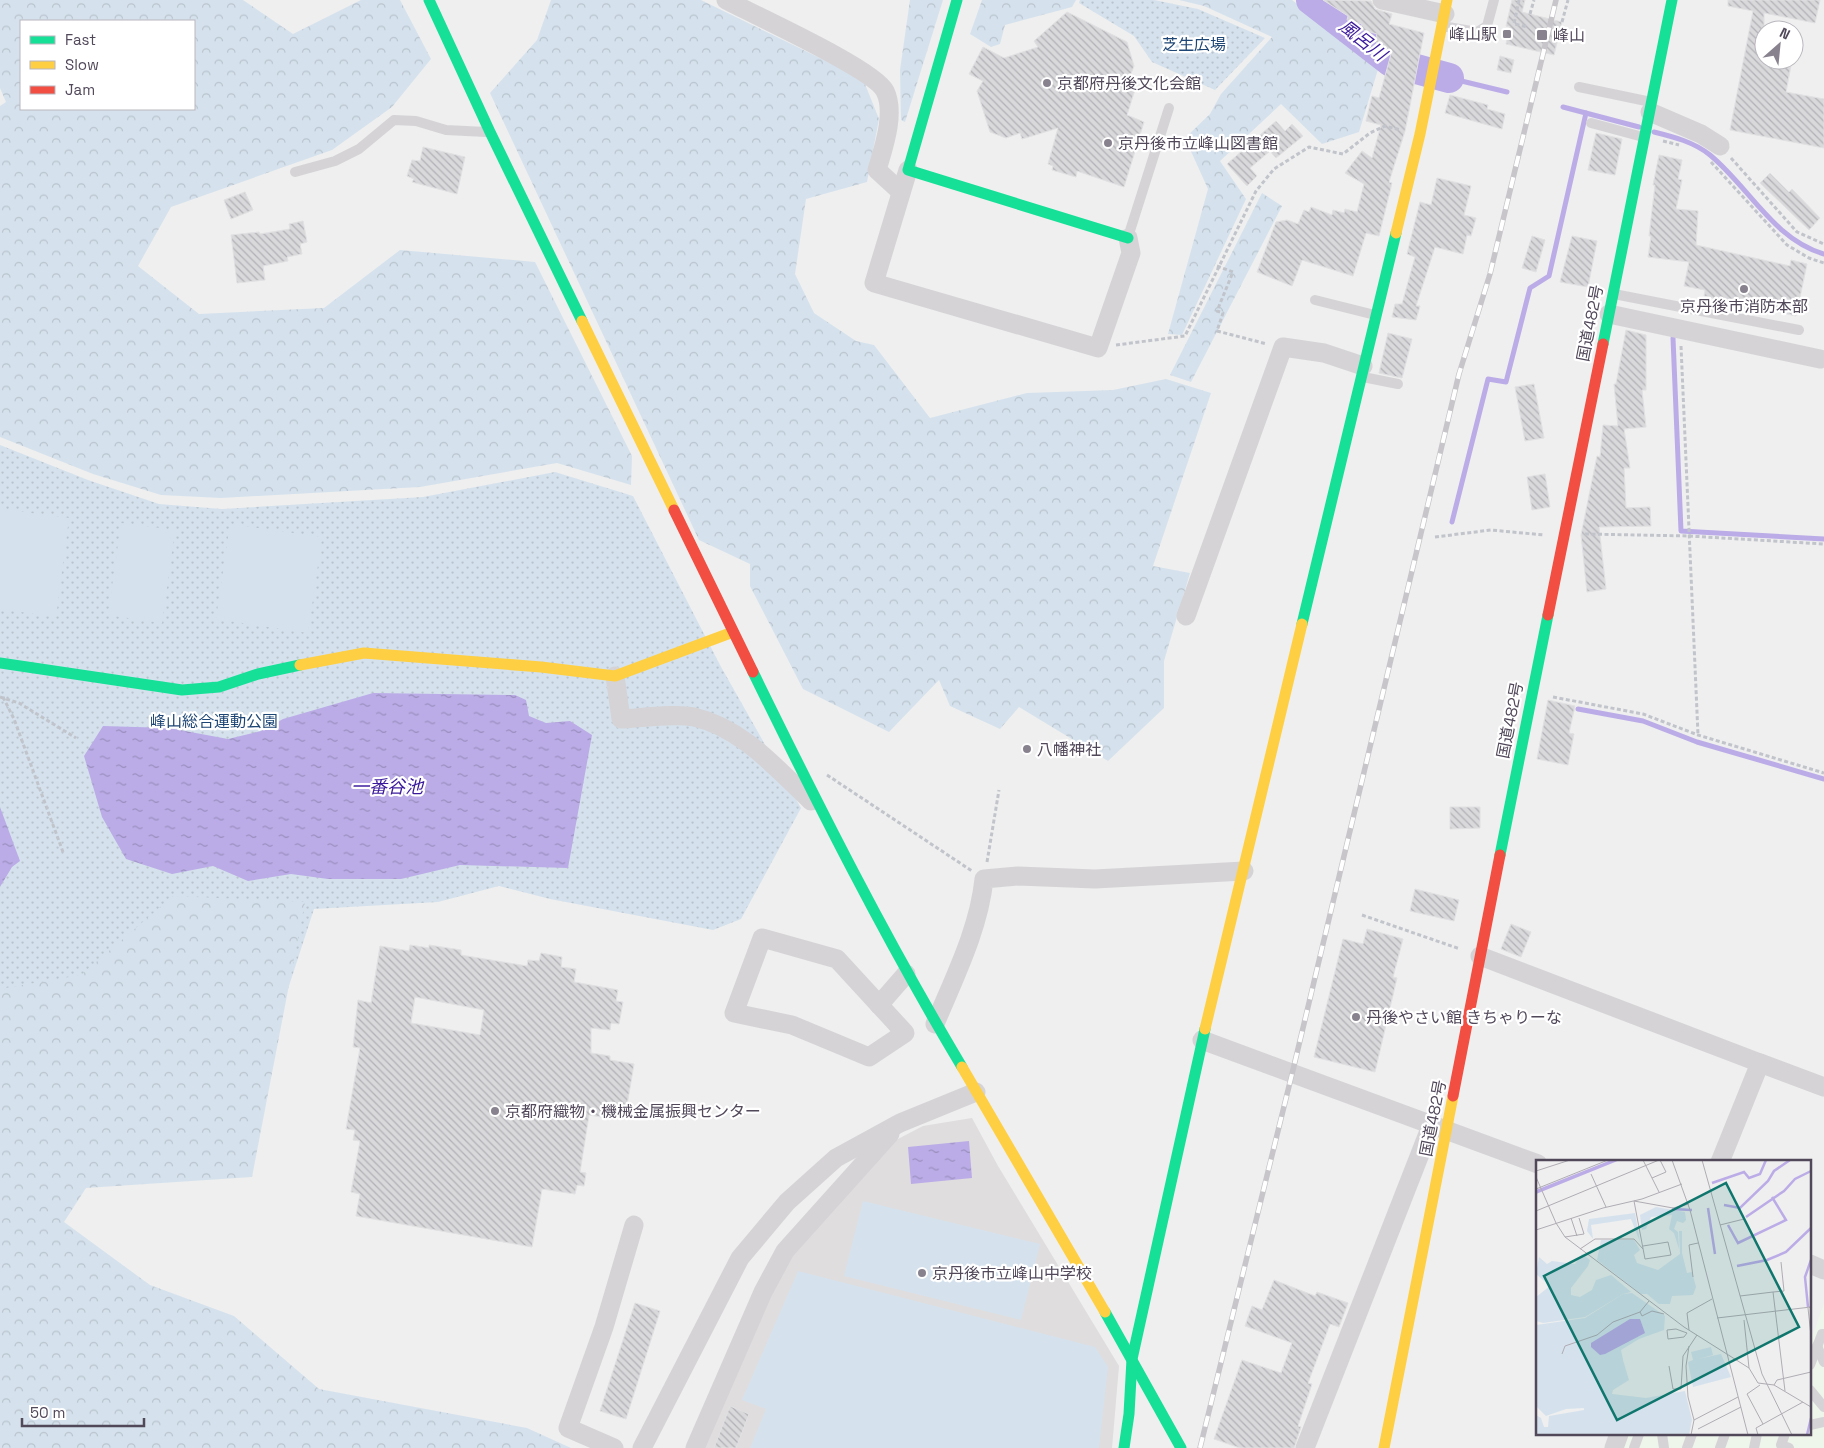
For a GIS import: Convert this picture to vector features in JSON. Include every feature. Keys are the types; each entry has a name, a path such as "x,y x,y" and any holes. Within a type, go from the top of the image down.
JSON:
{"main road":[{"path":"429,0 490,132 821,811 906,974 1073,1254 1181,1448"},
{"path":"957,0 908,170 1128,238"},
{"name":"国道482号","path":"1384,1448 1439,1129 1480,956 1672,0"},
{"path":"1124,1448 1129,1414 1132,1359 1202,1040 1244,872 1375,315 1420,134 1445,13"},
{"path":"0,663 182,690 219,687 302,664 364,654 541,666 615,676 733,632"}],"street":[{"path":"726,0 867,73 885,92 890,120 877,170 901,192"},
{"path":"1392,1 1445,13"},
{"path":"1651,107 1701,134 1713,152"},
{"path":"908,170 874,283 1098,348 1131,253 1128,238"},
{"path":"1609,314 1820,360"},
{"path":"1186,616 1283,347 1324,352 1362,371"},
{"path":"615,676 621,719 692,717 718,725 763,755 821,811"},
{"path":"935,1024 962,958 982,897 984,879 1018,876 1095,879 1244,872"},
{"path":"762,938 837,959 879,1005 905,1033 869,1057 792,1025 734,1013 762,938"},
{"path":"1480,956 1824,1087"},
{"path":"879,1005 906,974"},
{"path":"1202,1040 1536,1163"},
{"path":"1721,1160 1760,1063"},
{"path":"642,1448 740,1258 787,1202 836,1158 900,1123 976,1092"},
{"path":"695,1448 763,1292 785,1251 900,1123"},
{"path":"1305,1448 1439,1129"},
{"path":"614,1448 568,1428 604,1327 634,1225"},
{"path":"1812,1265 1824,1270"},
{"path":"1614,1448 1618,1436"}],"lane":[{"path":"1445,13 1476,32 1487,26 1494,0"},
{"path":"1579,87 1651,107"},
{"path":"1128,238 1170,108"},
{"path":"296,172 335,161 359,149 394,120 416,121 446,130 490,132"},
{"path":"1591,123 1644,137"},
{"path":"1613,293 1800,330"},
{"path":"1315,300 1375,315"},
{"path":"1362,371 1398,384"},
{"path":"1812,1359 1822,1334 1824,1334"},
{"path":"1817,1346 1824,1362"},
{"path":"1812,1392 1824,1407"},
{"path":"1634,1448 1638,1436"},
{"path":"1687,1448 1691,1436"},
{"path":"1784,1436 1781,1445 1789,1448"}],"path":[{"path":"1519,0 1514,24 1528,28"},
{"path":"1530,14 1534,0"},
{"path":"1562,22 1568,0"},
{"path":"1559,35 1579,40"},
{"path":"1098,348 1185,336 1217,266 1256,191 1274,169 1309,147 1343,154 1370,133 1385,126 1420,134"},
{"path":"1644,137 1683,146"},
{"path":"1713,152 1798,232 1824,244"},
{"path":"1713,152 1787,245 1809,258 1824,263"},
{"path":"1217,266 1233,272 1217,311 1223,313 1217,331 1253,342 1283,347"},
{"path":"1681,330 1698,736"},
{"path":"1435,537 1491,530 1539,535 1689,536 1824,544"},
{"path":"1532,693 1643,714 1698,736 1824,773"},
{"path":"1,697 19,703 76,738"},
{"path":"1,697 14,719 63,852"},
{"path":"798,765 831,777 984,879 999,790"},
{"path":"1362,915 1480,956"}],"shaded area":[{"name":"京丹後市立峰山中学校","path":"972,1118 998,1166 1119,1366 1112,1448 703,1448 771,1292 793,1255 896,1140 923,1126"},
{"path":"1824,1303 1824,1448 1623,1448 1627,1436 1812,1436 1812,1337"}],"green space":[{"path":"0,0 243,0 293,34 361,0 400,0 431,59 392,107 332,150 171,207 138,266 199,314 324,308 400,250 535,262 632,456 631,485 557,463 420,487 221,498 161,495 93,474 0,437 0,106 6,102 0,88"},
{"path":"551,0 701,0 863,79 879,119 867,182 806,199 795,274 814,313 856,341 874,345 930,418 1027,393 1113,390 1166,379 1211,393 1153,566 1190,573 1164,661 1164,708 1108,761 1019,707 1000,729 950,706 939,680 889,732 803,689 750,586 750,564 699,540 490,93 537,40"},
{"path":"910,0 943,0 905,122 901,120 900,70"},
{"path":"982,0 1076,0 1072,7 1005,25 1000,44 991,47 970,34"},
{"name":"芝生広場","path":"1080,0 1154,0 1198,9 1265,38 1215,90 1152,62 1134,36 1079,3"},
{"path":"1179,0 1292,0 1379,66 1359,132 1322,144 1281,104 1220,161 1246,199 1182,335 1168,334 1208,189 1185,138 1210,114 1221,94 1272,37 1204,6"},
{"path":"1262,193 1282,206 1191,382 1170,375"},
{"name":"峰山総合運動公園","path":"0,445 88,480 159,504 222,509 423,497 555,472 633,496 720,665 801,808 741,919 713,930 550,899 499,886 438,902 314,909 286,995 0,1105"},
{"path":"0,509 69,518 56,617 0,609"},
{"path":"121,523 175,530 162,623 108,615"},
{"path":"230,524 322,537 308,633 216,619"},
{"path":"173,896 305,902 252,1177 86,1188 64,1222 150,1285 234,1316 319,1389 527,1428 571,1448 0,1448 0,989 81,975"},
{"path":"863,1201 1040,1244 1021,1320 844,1276"},
{"path":"798,1271 1095,1347 1108,1367 1099,1448 750,1448 766,1409 742,1400"}],"water":[{"name":"一番谷池","path":"373,693 515,695 526,700 529,716 546,723 570,721 592,735 568,868 460,865 401,879 328,879 291,874 248,881 213,866 172,874 126,859 102,817 84,756 103,726 169,728 228,739 261,731 283,719"},
{"path":"0,807 20,861 12,867 0,887"},
{"path":"969,1141 972,1178 911,1184 908,1147"}],"building":[{"path":"1323,0 1371,1 1375,9 1392,14 1389,24 1424,33 1405,131 1389,182 1392,183 1379,236 1366,233 1353,276 1302,260 1292,286 1257,272 1276,222 1287,220 1298,224 1304,210 1309,212 1311,207 1332,215 1333,210 1344,213 1345,209 1357,212 1364,184 1345,173 1362,151 1372,158 1381,125 1366,121 1372,96 1379,98 1391,54 1375,41 1377,34 1360,29 1362,24 1347,20 1348,16"},
{"path":"1512,0 1525,0 1522,12 1562,22 1554,55 1506,44 1510,27 1506,26"},
{"path":"1728,0 1820,0 1815,23 1764,13 1764,20 1754,20 1754,70 1790,70 1786,92 1824,99 1824,148 1730,130 1753,11 1728,6"},
{"path":"1067,12 1127,42 1134,66 1130,76 1138,80 1127,115 1144,122 1124,187 1077,171 1076,177 1052,170 1053,166 1048,164 1058,128 1022,139 1020,133 1006,138 990,132 977,91 983,81 969,74 983,47 1004,58 1038,47 1034,41"},
{"path":"1500,56 1514,60 1511,73 1497,70"},
{"path":"1450,95 1488,105 1487,109 1505,114 1502,129 1445,113"},
{"path":"1276,121 1285,131 1292,124 1303,136 1276,158 1270,151 1250,168 1257,176 1247,186 1227,164"},
{"path":"1596,133 1622,139 1615,175 1588,170"},
{"path":"423,147 465,157 457,194 412,182 414,179 407,176 412,160 420,161"},
{"path":"1659,155 1682,160 1678,179 1682,180 1676,209 1698,211 1696,245 1790,266 1791,260 1807,264 1796,316 1704,296 1705,290 1684,286 1689,262 1648,257 1655,185 1653,185"},
{"path":"1770,173 1789,192 1792,189 1820,218 1809,230 1760,183"},
{"path":"1437,178 1471,186 1464,215 1476,218 1471,236 1467,235 1463,254 1435,247 1416,306 1420,306 1416,320 1392,317 1395,304 1402,304 1415,257 1407,254 1420,202 1431,205"},
{"path":"245,192 253,210 231,219 224,200"},
{"path":"303,221 307,242 300,244 302,254 287,257 288,261 263,266 265,280 237,283 231,235 259,232 260,234 290,229 289,224"},
{"path":"1532,236 1545,240 1536,272 1522,268"},
{"path":"1572,236 1597,241 1588,287 1560,282"},
{"path":"1626,330 1646,335 1646,390 1642,390 1646,427 1624,429 1630,468 1624,468 1626,508 1650,507 1651,526 1599,527 1606,589 1587,592 1581,535 1597,456 1600,457 1603,425 1618,426 1614,384 1616,384"},
{"path":"1388,333 1412,339 1402,378 1379,373"},
{"path":"1534,384 1544,438 1525,441 1515,387"},
{"path":"1545,474 1550,507 1532,510 1527,477"},
{"path":"1548,700 1575,706 1569,733 1574,734 1568,765 1537,759"},
{"path":"1450,807 1480,807 1480,828 1450,829"},
{"path":"1415,889 1459,900 1454,921 1410,911"},
{"path":"1511,924 1531,932 1521,957 1501,949"},
{"name":"丹後やさい館 きちゃりーな","path":"1367,929 1403,939 1393,977 1397,978 1375,1072 1314,1057 1343,939 1363,944"},
{"path":"410,945 429,948 429,945 461,950 461,955 527,966 528,960 539,961 541,953 562,957 561,967 576,969 574,982 618,990 616,1001 623,1002 619,1024 611,1023 610,1030 591,1028 591,1053 610,1056 610,1060 634,1064 626,1111 616,1109 614,1119 589,1115 580,1172 586,1173 584,1186 577,1185 575,1194 542,1189 532,1247 356,1216 360,1194 351,1192 360,1141 353,1140 355,1130 346,1129 360,1048 353,1047 358,1000 371,1003 380,946 409,951","holes":["415,997 484,1010 480,1035 411,1023"]},
{"path":"1274,1280 1315,1296 1317,1292 1348,1303 1339,1327 1330,1324 1308,1383 1312,1384 1298,1426 1301,1427 1294,1448 1240,1448 1214,1439 1242,1360 1281,1373 1292,1343 1245,1326 1252,1306 1262,1310"},
{"path":"635,1303 660,1311 626,1419 600,1411"},
{"path":"730,1406 749,1414 736,1448 714,1448"}],"waterway":[{"name":"風呂川","path":"1311,0 1391,62 1449,78"},
{"path":"1449,78 1507,92"},
{"path":"1563,107 1639,127"},
{"path":"1452,522 1488,379 1506,382 1530,288 1549,276 1586,113"},
{"path":"1654,132 1684,140 1704,150 1724,168 1776,225 1806,247 1824,254"},
{"path":"1673,338 1681,531 1824,539"},
{"path":"1578,709 1643,721 1697,742 1824,779"}],"railway":[{"path":"1200,1448 1292,1074 1459,374 1490,274 1556,0"}],"traffic: fast":[{"path":"429,0 490,132 582,321"},
{"path":"957,0 908,170 1128,238"},
{"path":"1603,344 1672,0"},
{"path":"1302,624 1396,233"},
{"path":"1500,855 1548,615"},
{"path":"0,663 182,690 219,687 258,674 300,665"},
{"path":"753,672 853,872 906,970 962,1067"},
{"path":"1124,1448 1129,1414 1132,1359 1205,1029"},
{"path":"1105,1312 1181,1448"}],"traffic: slow":[{"path":"1396,233 1420,134 1447,0"},
{"path":"582,321 674,510"},
{"path":"1205,1029 1302,624"},
{"path":"300,665 364,653 541,667 615,676 733,632"},
{"path":"962,1067 1105,1312"},
{"path":"1384,1448 1453,1096"}],"traffic: jam":[{"path":"1548,615 1603,344"},
{"path":"674,510 753,672"},
{"path":"1453,1096 1500,855"}],"place":[{"name":"峰山駅","path":"1507,34"},
{"name":"峰山","path":"1542,35"},
{"name":"京都府丹後文化会館","path":"1047,83"},
{"name":"京丹後市立峰山図書館","path":"1108,143"},
{"name":"京丹後市消防本部","path":"1744,289"},
{"name":"八幡神社","path":"1027,749"},
{"name":"丹後やさい館 きちゃりーな","path":"1356,1017"},
{"name":"京都府織物・機械金属振興センター","path":"495,1111"},
{"name":"京丹後市立峰山中学校","path":"922,1273"}]}
